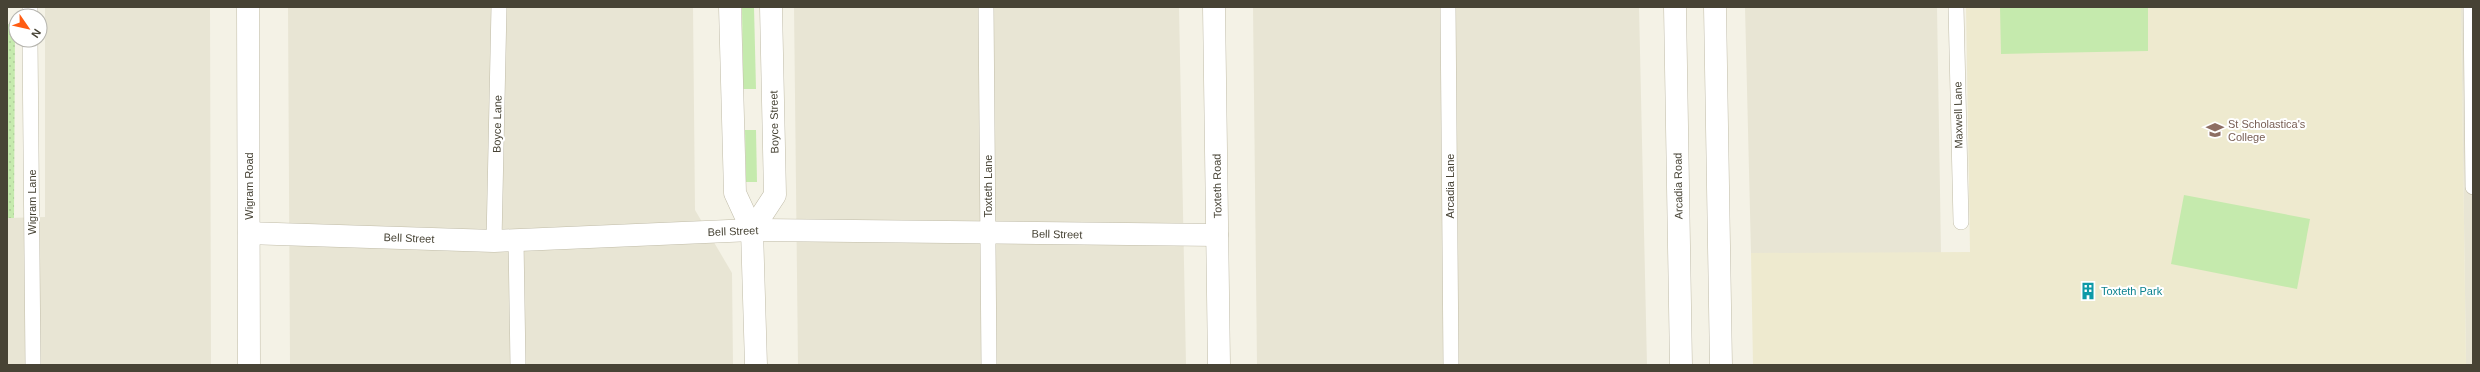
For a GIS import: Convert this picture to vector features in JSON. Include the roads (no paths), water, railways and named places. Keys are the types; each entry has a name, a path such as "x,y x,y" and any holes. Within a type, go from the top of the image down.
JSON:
{"street":[{"name":"Wigram Road","path":"248,7 249,365"},
{"path":"730,7 735,193 752,230 756,365"},
{"name":"Boyce Street","path":"752,230 775,195 771,7"},
{"name":"Toxteth Road","path":"1214,7 1219,365"},
{"name":"Arcadia Road","path":"1675,7 1682,365"},
{"path":"1715,7 1720,365"},
{"name":"Bell Street","path":"249,233 494,240 752,230 1217,236"}],"lane":[{"name":"Boyce Lane","path":"494,240 499,7"},
{"name":"Toxteth Lane","path":"986,7 989,365"},
{"name":"Arcadia Lane","path":"1448,7 1451,365"},
{"name":"Maxwell Lane","path":"1956,7 1961,222"},
{"path":"2471,7 2473,187"},
{"name":"Wigram Lane","path":"30,48 33,365"},
{"path":"516,240 518,365"}],"place":[{"name":"St Scholastica's College","path":"2215,130"},
{"name":"Toxteth Park","path":"2088,291"}]}
